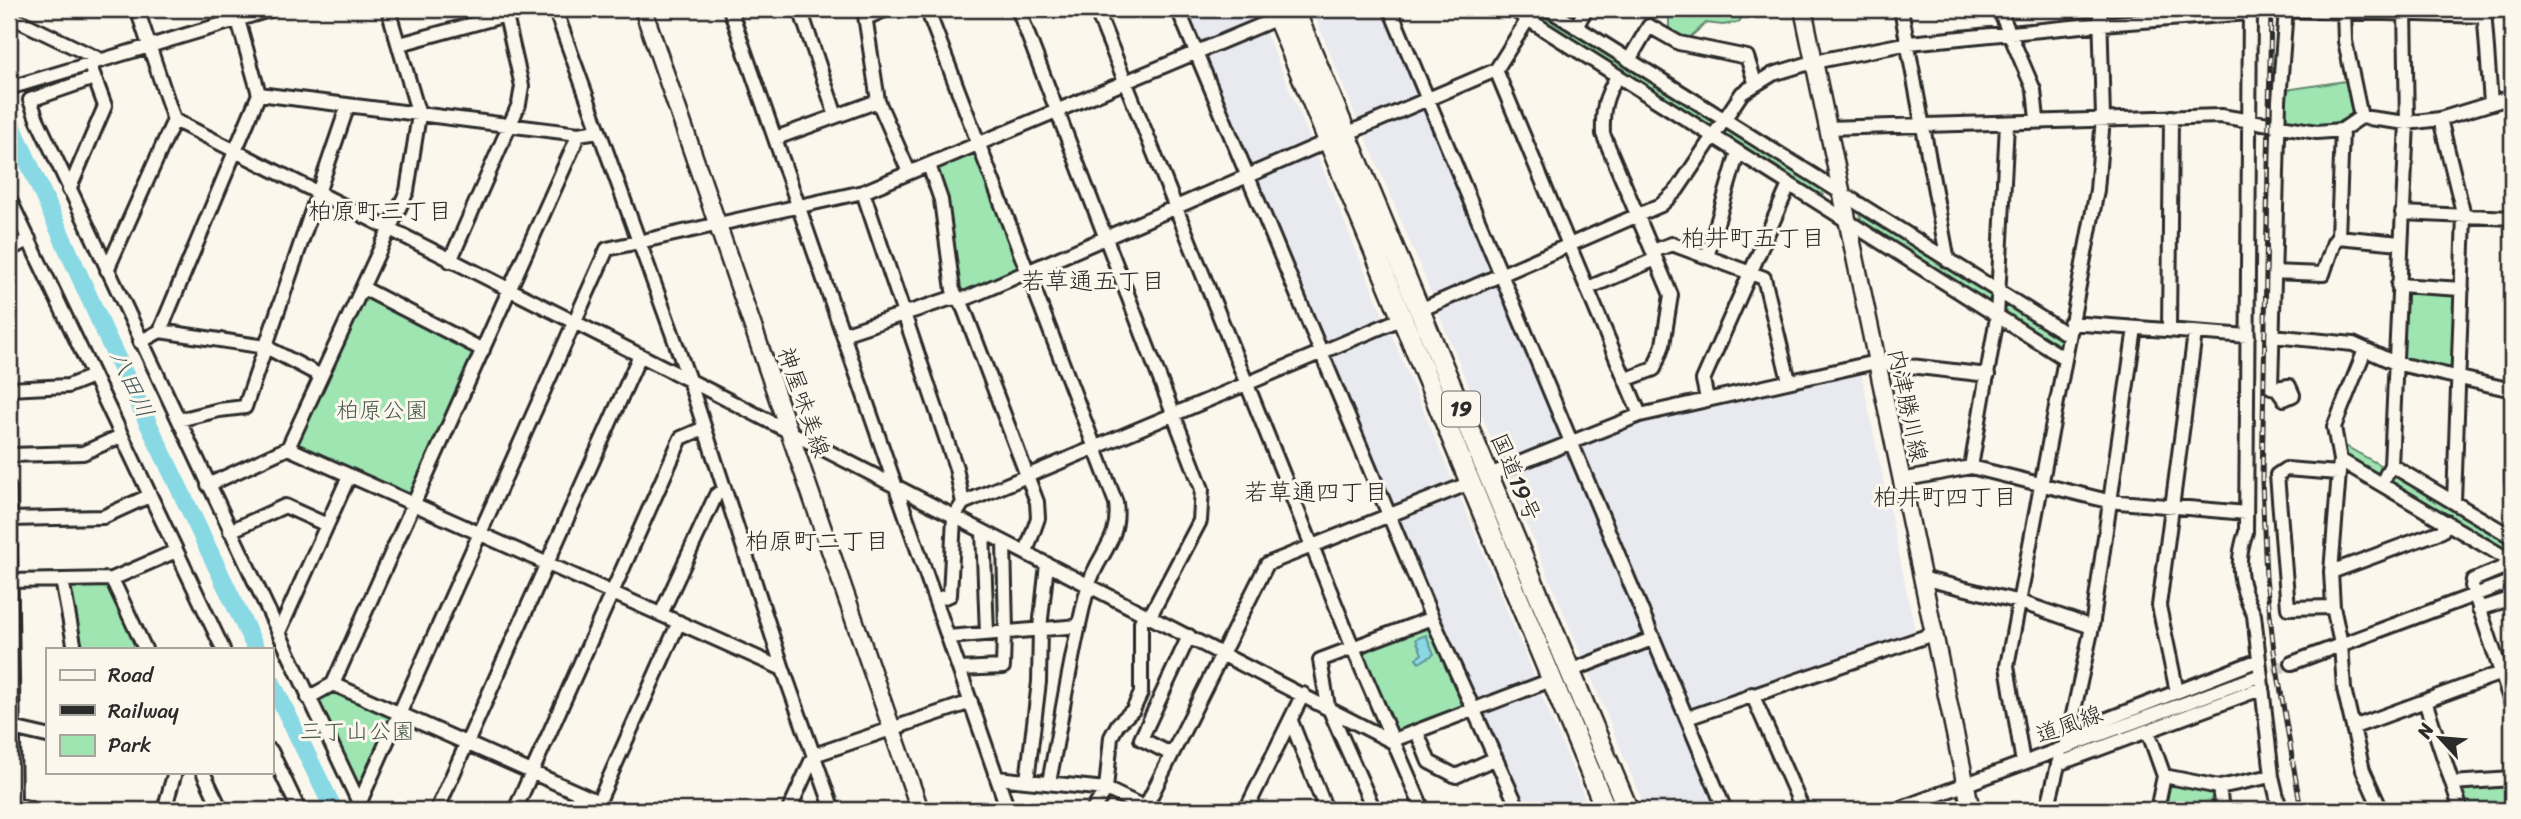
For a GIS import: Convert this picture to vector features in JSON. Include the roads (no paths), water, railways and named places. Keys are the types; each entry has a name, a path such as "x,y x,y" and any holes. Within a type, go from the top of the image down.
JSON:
{"highway":[{"name":"国道19号","path":"1287,11 1480,479 1570,671 1628,810"},
{"name":"国道19号","path":"1480,479 1551,680 1606,810"}],"main road":[{"name":"神屋味美線","path":"643,9 920,810"},
{"name":"内津勝川線","path":"1803,9 1839,192 1971,810"}],"street":[{"path":"137,9 174,120 1328,706 1391,741 1551,680"},
{"path":"9,88 273,9"},
{"path":"208,485 288,448 407,191 419,116 388,9"},
{"path":"400,44 528,9"},
{"path":"555,9 689,380 702,429 833,810"},
{"path":"730,9 1008,810"},
{"path":"800,9 836,116"},
{"path":"887,9 865,13 878,101 909,172"},
{"path":"927,9 1116,503 1117,526 1088,584 1049,782"},
{"path":"1018,9 1202,489 1200,521 1148,615 1141,622 1141,693 1133,710 1118,724 1111,737 1106,789 1094,810"},
{"path":"1096,9 1353,648 1423,810"},
{"path":"1178,9 1432,618 1519,810"},
{"path":"1390,9 1725,810"},
{"path":"1511,9 1617,77 1839,192 1997,291 2069,329 2135,328 2248,336"},
{"path":"1548,9 1629,60 1718,128 1738,152 2064,358"},
{"path":"1576,26 1586,9"},
{"path":"1901,9 1948,261"},
{"path":"1999,9 2034,90 2037,119"},
{"path":"2023,763 2007,666 2097,190 2103,118 2100,9"},
{"path":"2276,387 2270,387 2278,126 2286,9 2484,12 2491,103"},
{"path":"2344,9 2345,41 2361,117"},
{"path":"361,807 479,534 607,249 718,222 863,192 1287,11"},
{"path":"935,600 950,595 954,517 963,503 1661,205 1677,190 1741,93 1755,82 1813,62 1909,43 2250,11 2246,532 2238,568 2243,592 2254,615 2259,682 2272,776 2280,810"},
{"path":"2382,483 2392,466 2407,123 2405,11"},
{"path":"9,16 95,62"},
{"path":"450,261 519,104 522,86 506,16"},
{"path":"843,334 949,299 958,300 1177,209 1337,137 1427,102 1496,70 1528,19"},
{"path":"160,331 259,94 238,20"},
{"path":"1629,60 1649,26 1679,43 1747,57 1755,82"},
{"path":"69,190 105,106 94,78 95,62"},
{"path":"1496,70 1640,415"},
{"path":"1617,77 1608,93 1602,113 1603,134 1671,295 1663,345 1654,369 1627,379"},
{"path":"94,78 30,100 140,342 361,807"},
{"path":"259,94 579,134 598,131"},
{"path":"1826,128 2007,124 2037,119 2221,116 2301,132 2342,130 2361,117 2407,123 2440,118 2512,97"},
{"path":"776,138 878,101"},
{"path":"179,421 219,410 245,407 348,106"},
{"path":"2169,330 2171,117"},
{"path":"2440,118 2464,216 2454,502"},
{"path":"107,270 174,120"},
{"path":"1971,467 1997,317 2007,124"},
{"path":"2274,272 2323,274 2338,237 2342,130"},
{"path":"308,698 333,684 579,134"},
{"path":"1707,257 1738,152"},
{"path":"929,164 941,200 953,290 1037,502 1038,518 1026,552"},
{"path":"1707,399 1703,380 1790,185"},
{"path":"863,192 956,468 963,503"},
{"path":"9,198 223,648"},
{"path":"2402,213 2512,218"},
{"path":"2338,237 2400,243"},
{"path":"9,250 29,239"},
{"path":"1588,288 1672,244 1764,278 1789,381"},
{"path":"2398,285 2462,289"},
{"path":"363,288 483,350"},
{"path":"2048,810 2092,627 2135,328"},
{"path":"140,342 160,331 266,347 321,376"},
{"path":"2177,691 2159,606 2195,333"},
{"path":"2273,337 2353,344 2395,363 2512,390"},
{"path":"2365,350 2334,427 2339,466 2331,572 2333,607 2342,644 2344,690 2363,770 2381,810"},
{"path":"437,810 640,355"},
{"path":"997,778 1106,789 1147,809 1171,754 1267,564 1312,544 1640,415 1876,362 1988,375"},
{"path":"9,389 68,386 93,376"},
{"path":"515,810 681,438 702,429"},
{"path":"9,455 83,453 121,436"},
{"path":"2512,443 2512,482"},
{"path":"288,448 783,669"},
{"path":"2333,607 2288,608 2277,475 2286,469 2339,466 2382,483 2512,560"},
{"path":"2392,466 2512,537"},
{"path":"1901,480 1971,467 2108,501 2246,513"},
{"path":"279,632 349,476"},
{"path":"9,488 11,802 34,810"},
{"path":"661,614 716,495 724,491"},
{"path":"9,519 103,517 149,496"},
{"path":"230,531 285,506 327,525"},
{"path":"2331,572 2442,531 2447,522"},
{"path":"982,531 987,633"},
{"path":"959,669 1003,667 1004,541"},
{"path":"11,581 112,579 176,551"},
{"path":"2512,560 2473,580 2473,595 2512,705"},
{"path":"1027,781 1039,682 1040,628 1048,564"},
{"path":"1921,578 2020,602 2092,627"},
{"path":"112,579 145,648"},
{"path":"62,580 75,648"},
{"path":"2292,663 2512,581"},
{"path":"2479,609 2512,597"},
{"path":"1374,810 1328,706 1320,660 1432,618"},
{"path":"333,684 532,772 597,806 679,622"},
{"path":"948,637 1079,626"},
{"path":"1687,718 1933,634"},
{"path":"1171,754 1141,738 1189,636"},
{"path":"1570,671 1652,639"},
{"path":"2065,744 2177,691 2259,660"},
{"path":"2354,727 2501,673"},
{"path":"1142,679 1164,690"},
{"path":"2058,764 2148,731 2259,682"},
{"name":"道風線","path":"1896,810 2023,763 2065,744 2259,682"},
{"path":"1246,810 1303,694"},
{"path":"1752,694 1803,810"},
{"path":"2425,701 2461,810"},
{"path":"789,810 814,755 971,702"},
{"path":"1291,721 1326,810"},
{"path":"12,729 46,737"},
{"path":"2148,731 2164,776 2157,810"},
{"path":"1417,732 1429,762 1455,776 1496,758"},
{"path":"273,755 299,810"},
{"path":"164,810 175,774"},
{"path":"204,774 222,810"},
{"path":"2164,776 2219,787 2272,776"},
{"path":"2452,783 2512,779"},
{"path":"2219,787 2222,810"}],"water":[{"path":"1426,635 1434,654 1419,663 1416,658 1422,654 1416,639"}],"waterway":[{"name":"八田川","path":"9,119 106,335 256,648"},
{"name":"八田川","path":"273,685 334,810"}],"tunnel":[{"path":"2256,677 2292,663"}],"railway":[{"path":"2271,9 2262,481 2266,578 2274,651 2301,810"}],"district":[{"name":"柏原町三丁目","path":"380,211"},
{"name":"柏井町五丁目","path":"1753,238"},
{"name":"若草通五丁目","path":"1093,281"},
{"name":"若草通四丁目","path":"1316,492"},
{"name":"柏井町四丁目","path":"1945,497"},
{"name":"柏原町二丁目","path":"817,541"}],"park label":[{"name":"柏原公園","path":"382,410"},
{"name":"三丁山公園","path":"357,731"}]}
